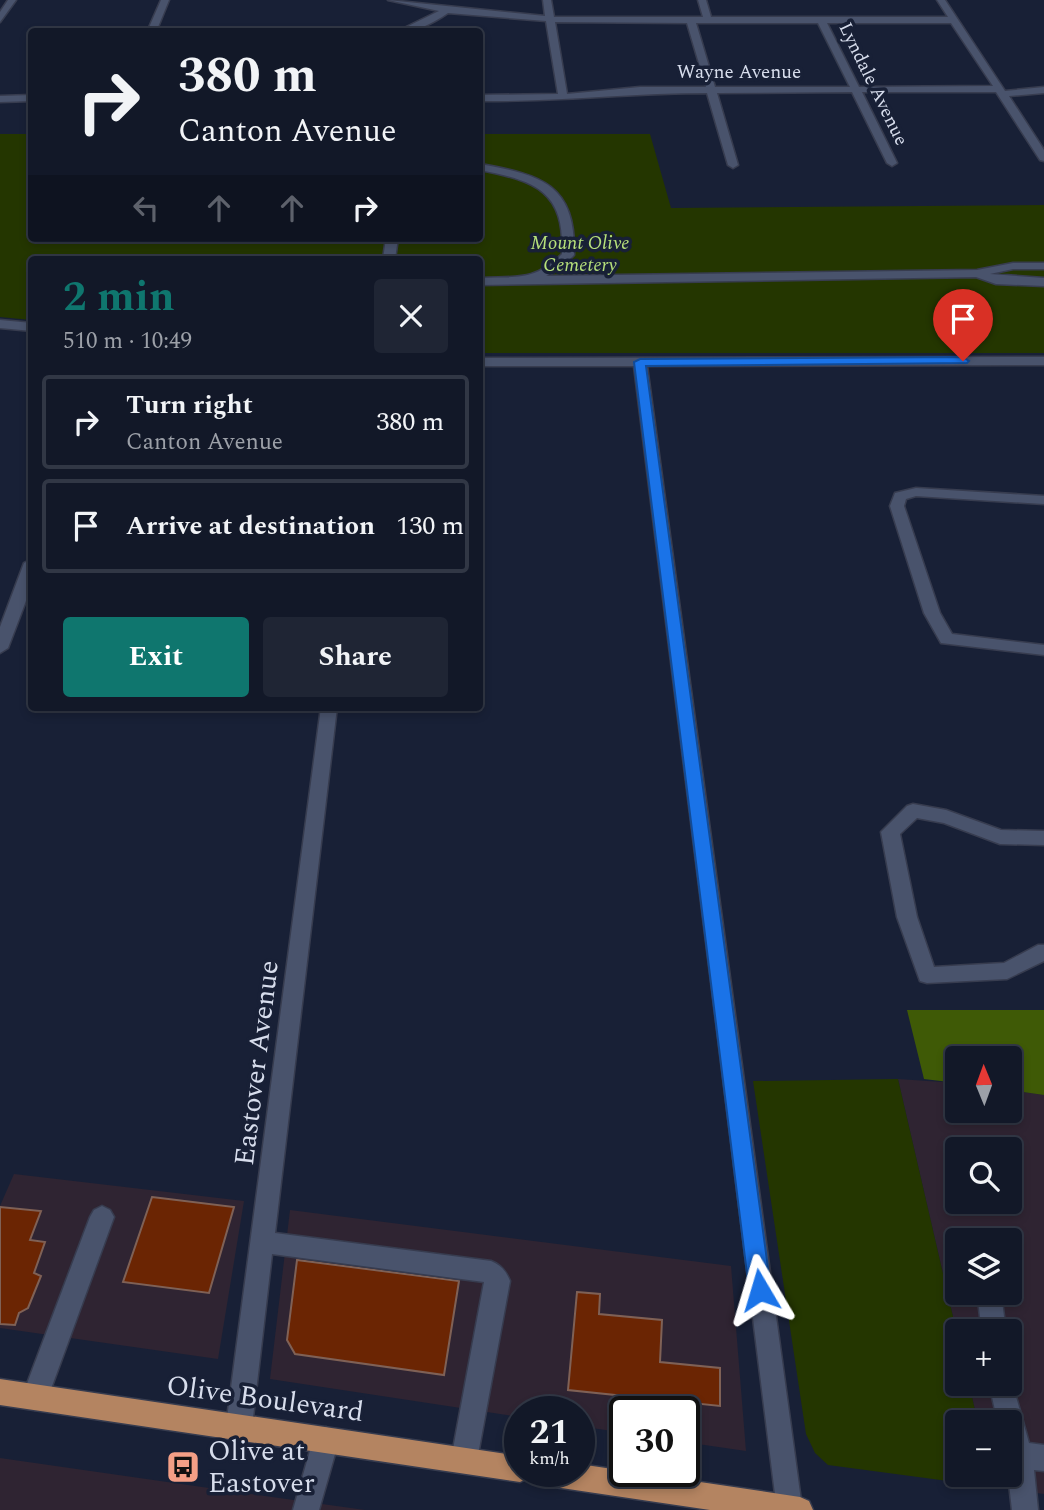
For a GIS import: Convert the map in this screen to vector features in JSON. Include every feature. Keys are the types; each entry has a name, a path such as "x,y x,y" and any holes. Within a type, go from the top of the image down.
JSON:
{"main road":[{"name":"Olive Boulevard","path":"0,1392 504,1466"},
{"path":"595,1481 745,1506 794,1509"}],"street":[{"path":"0,19 12,0"},
{"path":"153,28 165,0"},
{"path":"392,0 446,10 550,19 955,20"},
{"path":"547,0 563,97"},
{"path":"702,0 708,21"},
{"path":"941,0 1044,158"},
{"path":"411,28 432,20 446,10"},
{"path":"691,21 733,165"},
{"name":"Lyndale Avenue","path":"822,21 853,90 892,163"},
{"name":"Wayne Avenue","path":"483,98 563,97 640,90 1044,90"},
{"name":"Wayne Avenue","path":"1001,92 1044,97"},
{"path":"0,99 28,99"},
{"path":"483,168 518,175 561,200 568,255 578,267 600,279"},
{"path":"526,280 556,267 568,255"},
{"path":"483,281 977,273 1013,266 1044,266"},
{"path":"977,273 996,280 1044,282"},
{"path":"0,324 28,327"},
{"path":"483,362 1044,360"},
{"path":"640,362 794,1509"},
{"path":"1044,500 916,492 900,496 897,506 932,613 947,639 1044,650"},
{"path":"0,648 28,574"},
{"name":"Eastover Avenue","path":"239,1426 329,711"},
{"path":"1044,838 1000,837 946,817 913,811 890,832 908,917 927,975 1007,971 1038,953 1044,953"},
{"path":"35,1397 102,1217"},
{"path":"263,1241 491,1272 498,1282 464,1460"},
{"path":"1007,1396 1032,1457 1025,1510"},
{"path":"306,1510 326,1440"}],"shaded area":[{"path":"898,1079 945,1082 945,1124 1022,1124 1022,1092 1044,1095 1044,1494 993,1487 1022,1487 1022,1410 975,1410 972,1396 1022,1396 1022,1319 954,1319 950,1305 1022,1305 1022,1228 945,1228 945,1282"},
{"path":"14,1174 244,1201 218,1359 0,1328 0,1206"},
{"path":"290,1210 731,1266 746,1451 700,1444 700,1396 609,1396 609,1431 595,1428 595,1396 504,1396 504,1415 270,1379"},
{"path":"0,1458 272,1497 365,1510 0,1510"}],"green space":[{"name":"Mount Olive Cemetery","path":"0,134 28,134 28,242 483,242 483,134 650,134 671,208 1044,205 1044,353 483,353 483,256 28,256 28,320 0,317"},
{"path":"907,1010 1044,1010 1044,1095 1022,1092 1022,1046 945,1046 945,1082 924,1079"},
{"path":"898,1079 945,1282 945,1305 950,1305 954,1319 945,1319 945,1396 972,1396 975,1410 945,1410 945,1481 828,1465 815,1453 806,1434 753,1081"}],"building":[{"path":"152,1197 234,1207 209,1293 123,1282"},
{"path":"0,1207 41,1211 30,1240 45,1242 34,1273 41,1276 28,1308 19,1313 15,1325 0,1324"},
{"path":"297,1260 459,1281 444,1375 295,1354 287,1340"},
{"path":"577,1292 600,1294 599,1314 662,1320 660,1362 720,1368 720,1406 700,1404 700,1396 625,1396 568,1390"}],"place":[{"name":"Olive at Eastover","path":"183,1467"}],"route":[{"path":"760,1290 640,362 963,361"}]}
